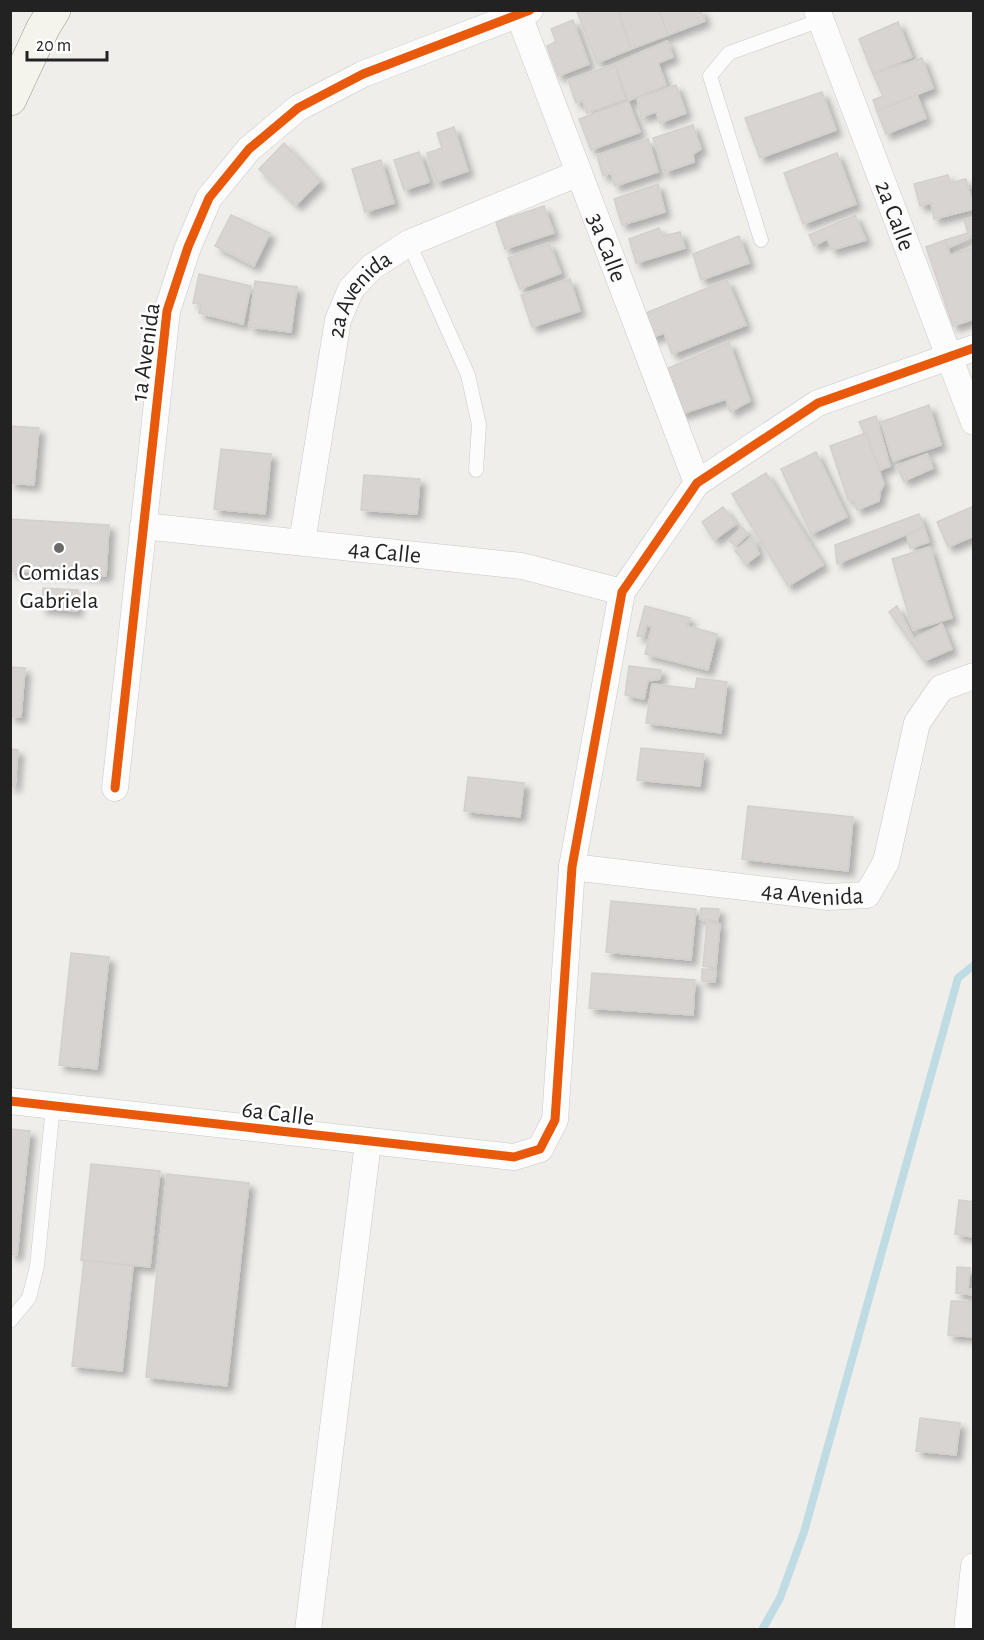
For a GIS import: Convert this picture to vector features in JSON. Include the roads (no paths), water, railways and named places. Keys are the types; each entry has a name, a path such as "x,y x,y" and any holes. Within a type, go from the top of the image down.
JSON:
{"street":[{"path":"10,99 43,28 54,10"},
{"name":"3a Calle","path":"522,12 579,173 697,483"},
{"name":"1a Avenida","path":"115,788 167,311 188,248 209,198 249,149 298,108 363,74 522,12"},
{"name":"2a Calle","path":"819,15 974,422"},
{"name":"2a Avenida","path":"302,542 338,320 351,289 372,267 409,243 579,173"},
{"path":"572,867 622,592 697,483 818,404 974,348"},
{"name":"4a Calle","path":"143,526 522,566 622,592"},
{"name":"4a Avenida","path":"572,867 828,897 867,895 886,862 917,723 941,688 974,676"},
{"name":"6a Calle","path":"10,1101 368,1143 514,1157 540,1149 555,1120 572,867"},
{"path":"308,1629 368,1143"},
{"path":"967,1629 974,1566"}],"lane":[{"path":"761,240 710,76 729,53 819,15"},
{"path":"409,243 468,375 479,425 476,470"},
{"path":"10,1321 29,1298 37,1266 53,1106"}],"waterway":[{"path":"762,1630 780,1598 804,1532 958,978 974,965"}],"place":[{"name":"Comidas Gabriela","path":"59,548"}]}
